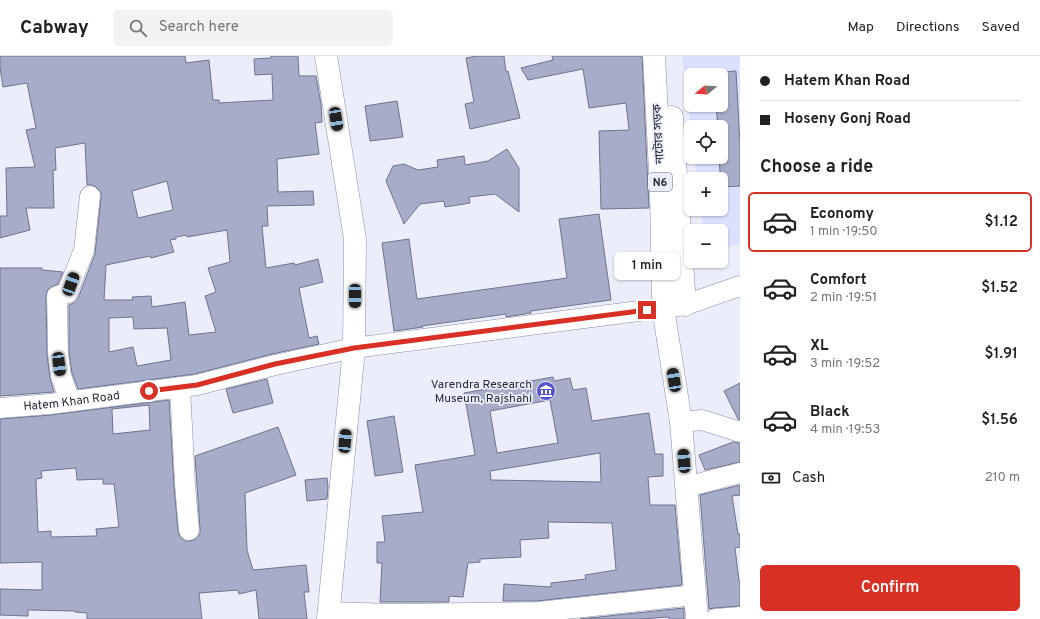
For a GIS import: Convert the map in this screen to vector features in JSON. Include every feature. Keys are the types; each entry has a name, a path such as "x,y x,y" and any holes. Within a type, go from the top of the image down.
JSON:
{"main road":[{"path":"326,56 355,239 354,348 329,616"},
{"name":"নাটোর সড়ক","path":"654,56 661,190 662,308"},
{"path":"668,56 685,304"},
{"name":"N6","path":"662,308 680,422 697,619"}],"street":[{"path":"70,402 61,376 58,353 57,296 68,293 84,250 90,196"},
{"name":"Hatem Khan Road","path":"0,408 70,402 197,385 275,364 354,348 662,308 685,304 740,286"},
{"path":"180,387 189,530"},
{"path":"680,422 702,420 740,432"},
{"path":"686,487 740,473"},
{"path":"329,616 391,614 538,616 695,595"},
{"path":"715,619 740,617"}],"shaded area":[{"path":"682,56 740,56 740,243 728,247 728,224 702,224 702,216 728,216 728,172 696,172 695,164 728,164 728,120 690,120 689,112 728,112 728,68 684,68 684,72"}],"building":[{"path":"0,56 185,56 186,63 209,60 213,100 219,100 219,103 273,100 272,74 255,75 254,59 271,58 271,56 298,56 299,76 316,76 321,104 322,122 315,123 319,154 277,159 278,192 313,191 314,205 267,206 268,226 262,226 266,268 294,263 295,265 318,259 323,282 299,288 309,338 317,336 319,344 272,354 195,374 78,389 72,373 69,352 69,305 75,302 78,298 95,254 101,192 92,185 87,185 85,143 55,148 56,170 53,170 54,208 26,208 30,230 0,238 0,216 7,216 6,168 35,167 26,130 36,128 27,83 3,87","holes":["167,181 173,210 138,218 132,191","227,230 230,262 208,268 216,292 205,296 216,332 189,335 185,302 152,307 151,296 132,297 133,300 104,300 106,265 150,256 151,258 174,252 170,240 187,235 187,237","133,317 134,329 167,328 171,360 137,366 133,347 109,352 109,318"]},
{"path":"477,56 504,56 506,72 508,71 520,118 470,129 465,104 474,102 466,58"},
{"path":"552,56 642,56 649,208 601,209 599,131 629,130 626,103 589,108 583,69 528,80 521,68 553,60"},
{"path":"736,71 740,144 740,186 728,187 728,172 720,172 719,164 728,164 728,120 717,120 717,112 728,112 728,72"},
{"path":"397,101 403,137 370,141 365,106"},
{"path":"507,149 519,168 519,212 495,194 469,197 470,203 445,207 444,201 420,204 404,224 386,181 393,166 404,164 418,170 438,167 437,160 464,156 465,165 488,161"},
{"path":"599,214 611,300 531,311 531,313 506,317 506,314 394,331 382,243 409,239 417,299 567,278 559,219"},
{"path":"0,268 42,268 42,270 63,272 58,284 48,289 46,296 47,354 50,378 54,392 0,396"},
{"path":"553,377 554,381 570,378 573,390 586,388 592,421 649,413 655,454 663,454 663,476 648,477 650,505 675,505 682,585 537,601 503,601 504,584 551,587 551,583 586,579 585,575 616,570 612,523 548,522 549,538 520,540 521,557 480,559 480,562 468,563 463,597 449,596 449,602 380,602 382,563 377,563 377,542 385,542 382,516 423,512 415,465 475,455 464,393","holes":["550,400 558,443 497,453 490,411","600,453 601,482 491,480 490,471"]},
{"path":"267,379 273,403 233,413 226,389"},
{"path":"740,383 740,420 738,419 724,391"},
{"path":"169,400 178,531 180,537 185,541 196,539 200,534 195,456 278,427 296,475 245,493 247,550 253,570 306,565 309,592 304,592 307,619 259,619 256,590 239,594 238,590 199,593 202,619 87,619 87,613 75,611 28,610 28,616 0,615 0,589 42,590 42,562 0,563 0,419 51,415","holes":["149,405 150,430 113,434 112,409","76,468 77,480 103,479 103,484 114,484 119,527 96,529 97,536 51,537 51,531 38,532 36,479 42,478 41,471"]},
{"path":"394,416 403,472 375,476 367,421"},
{"path":"733,442 740,443 740,462 705,470 699,455"},
{"path":"327,478 327,499 307,501 305,480"},
{"path":"740,485 740,495 732,496 738,534 740,534 740,547 735,548 740,581 740,606 709,609 700,495"},
{"path":"684,608 684,619 669,619 669,617 640,619 580,619"}],"place":[{"name":"Varendra Research Museum, Rajshahi","path":"546,391"}],"route":[{"path":"149,391 197,385 275,364 354,348 647,310"}]}
